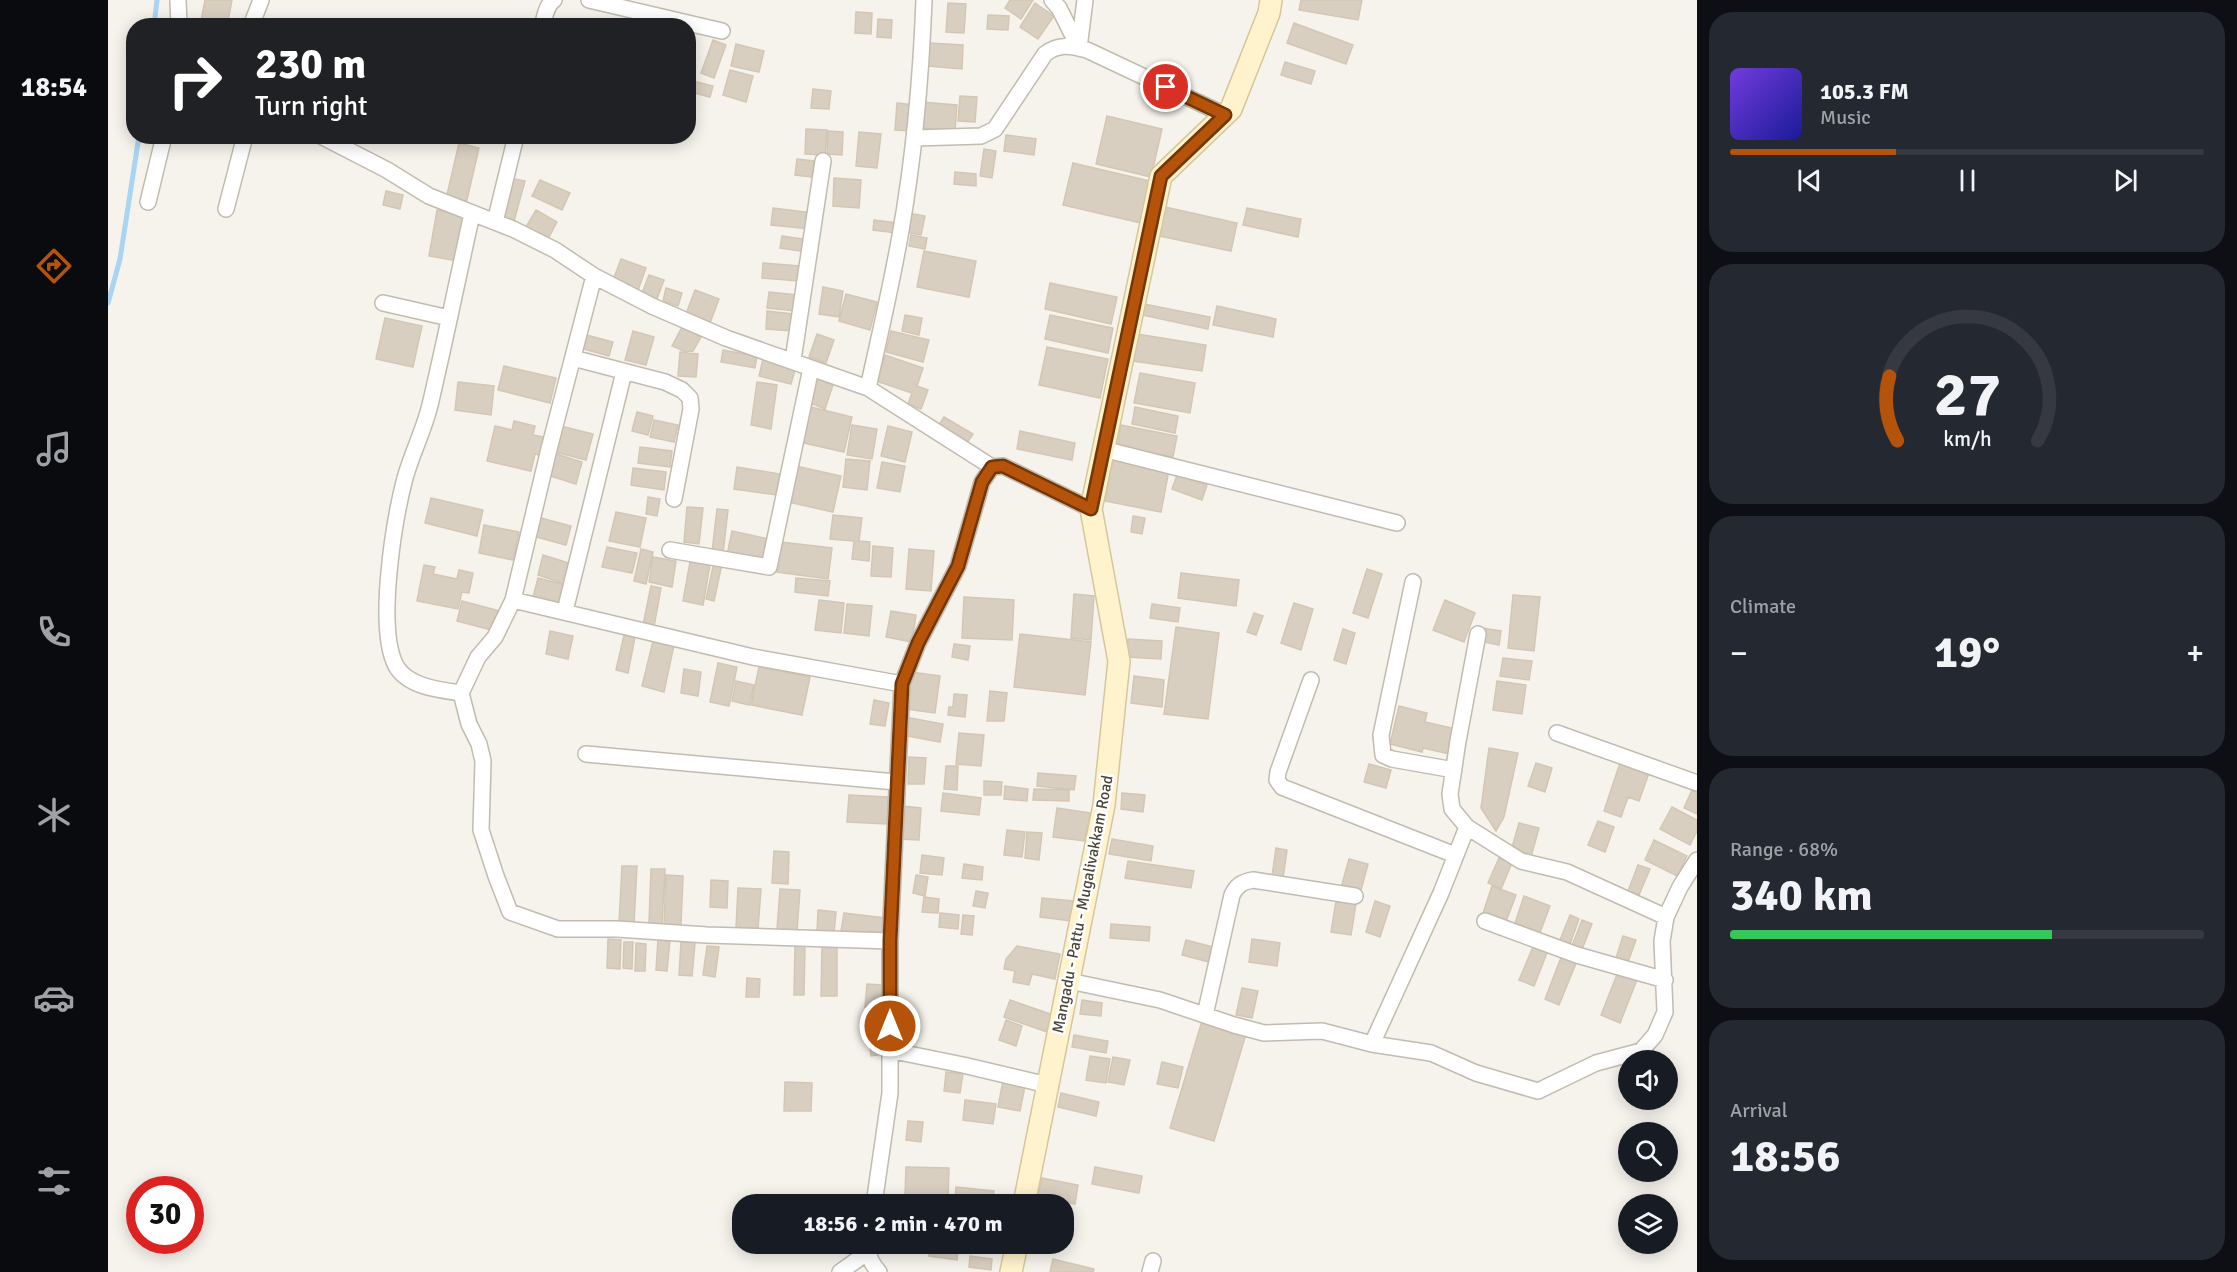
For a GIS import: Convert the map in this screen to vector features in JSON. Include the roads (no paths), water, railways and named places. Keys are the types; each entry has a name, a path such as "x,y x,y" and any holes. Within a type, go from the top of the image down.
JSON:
{"street":[{"path":"178,0 179,18"},
{"path":"253,18 261,0"},
{"path":"544,18 554,0"},
{"path":"589,0 666,18"},
{"path":"868,388 900,235 915,138 922,64 924,0"},
{"path":"1052,0 1059,8 1079,48"},
{"path":"1079,48 1085,0"},
{"name":"Mangadu - Pattu - Mugalivakkam Road","path":"1026,1194 1104,804 1119,662 1091,509 1103,449 1161,176 1231,109 1269,13 1270,0"},
{"path":"696,25 722,31"},
{"path":"915,138 981,136 995,129 1045,54 1052,48 1069,45 1225,115"},
{"path":"148,202 162,144"},
{"path":"226,210 243,144"},
{"path":"337,144 387,170 429,196 495,222 555,250 594,276 652,306 716,333 868,388 992,467 1003,466 1091,509"},
{"path":"495,222 514,144"},
{"path":"793,360 823,161"},
{"path":"461,693 436,689 410,681 397,668 389,645 386,604 405,479 429,408 472,214"},
{"path":"594,276 513,600 495,637 478,657 461,693 469,724 479,744 483,761 481,830 510,912 558,929 617,929 707,935 890,941"},
{"path":"383,303 449,318"},
{"path":"573,358 665,382 682,390 690,398 691,409 674,499"},
{"path":"670,550 769,567 811,368"},
{"path":"566,611 624,372"},
{"path":"1103,449 1397,523"},
{"path":"875,1194 890,1093 890,941 902,684 918,643 958,566 982,482 992,467"},
{"path":"1413,582 1381,735 1381,748 1383,755 1392,759 1454,770"},
{"path":"513,600 753,657 902,684"},
{"path":"1478,634 1464,700 1450,794 1452,809 1467,827 1521,861 1567,872 1666,917"},
{"path":"1311,680 1278,772 1277,780 1282,787 1455,855"},
{"path":"1557,733 1697,783"},
{"path":"586,754 896,782"},
{"path":"1372,1044 1441,893 1467,827"},
{"path":"1069,981 1160,1000 1264,1033 1322,1031 1372,1044 1431,1053 1476,1073 1538,1091 1596,1063 1641,1051 1655,1035 1665,1012 1662,941 1666,917 1680,887 1697,860"},
{"path":"1205,1015 1236,886 1252,880 1355,896"},
{"path":"1485,921 1577,955 1665,980"},
{"path":"889,1050 1048,1085"},
{"path":"840,1272 861,1254"},
{"path":"870,1254 872,1264 879,1272"},
{"path":"1011,1272 1015,1254"}],"waterway":[{"path":"155,18 157,0"},
{"path":"108,303 120,259 138,144"}]}
